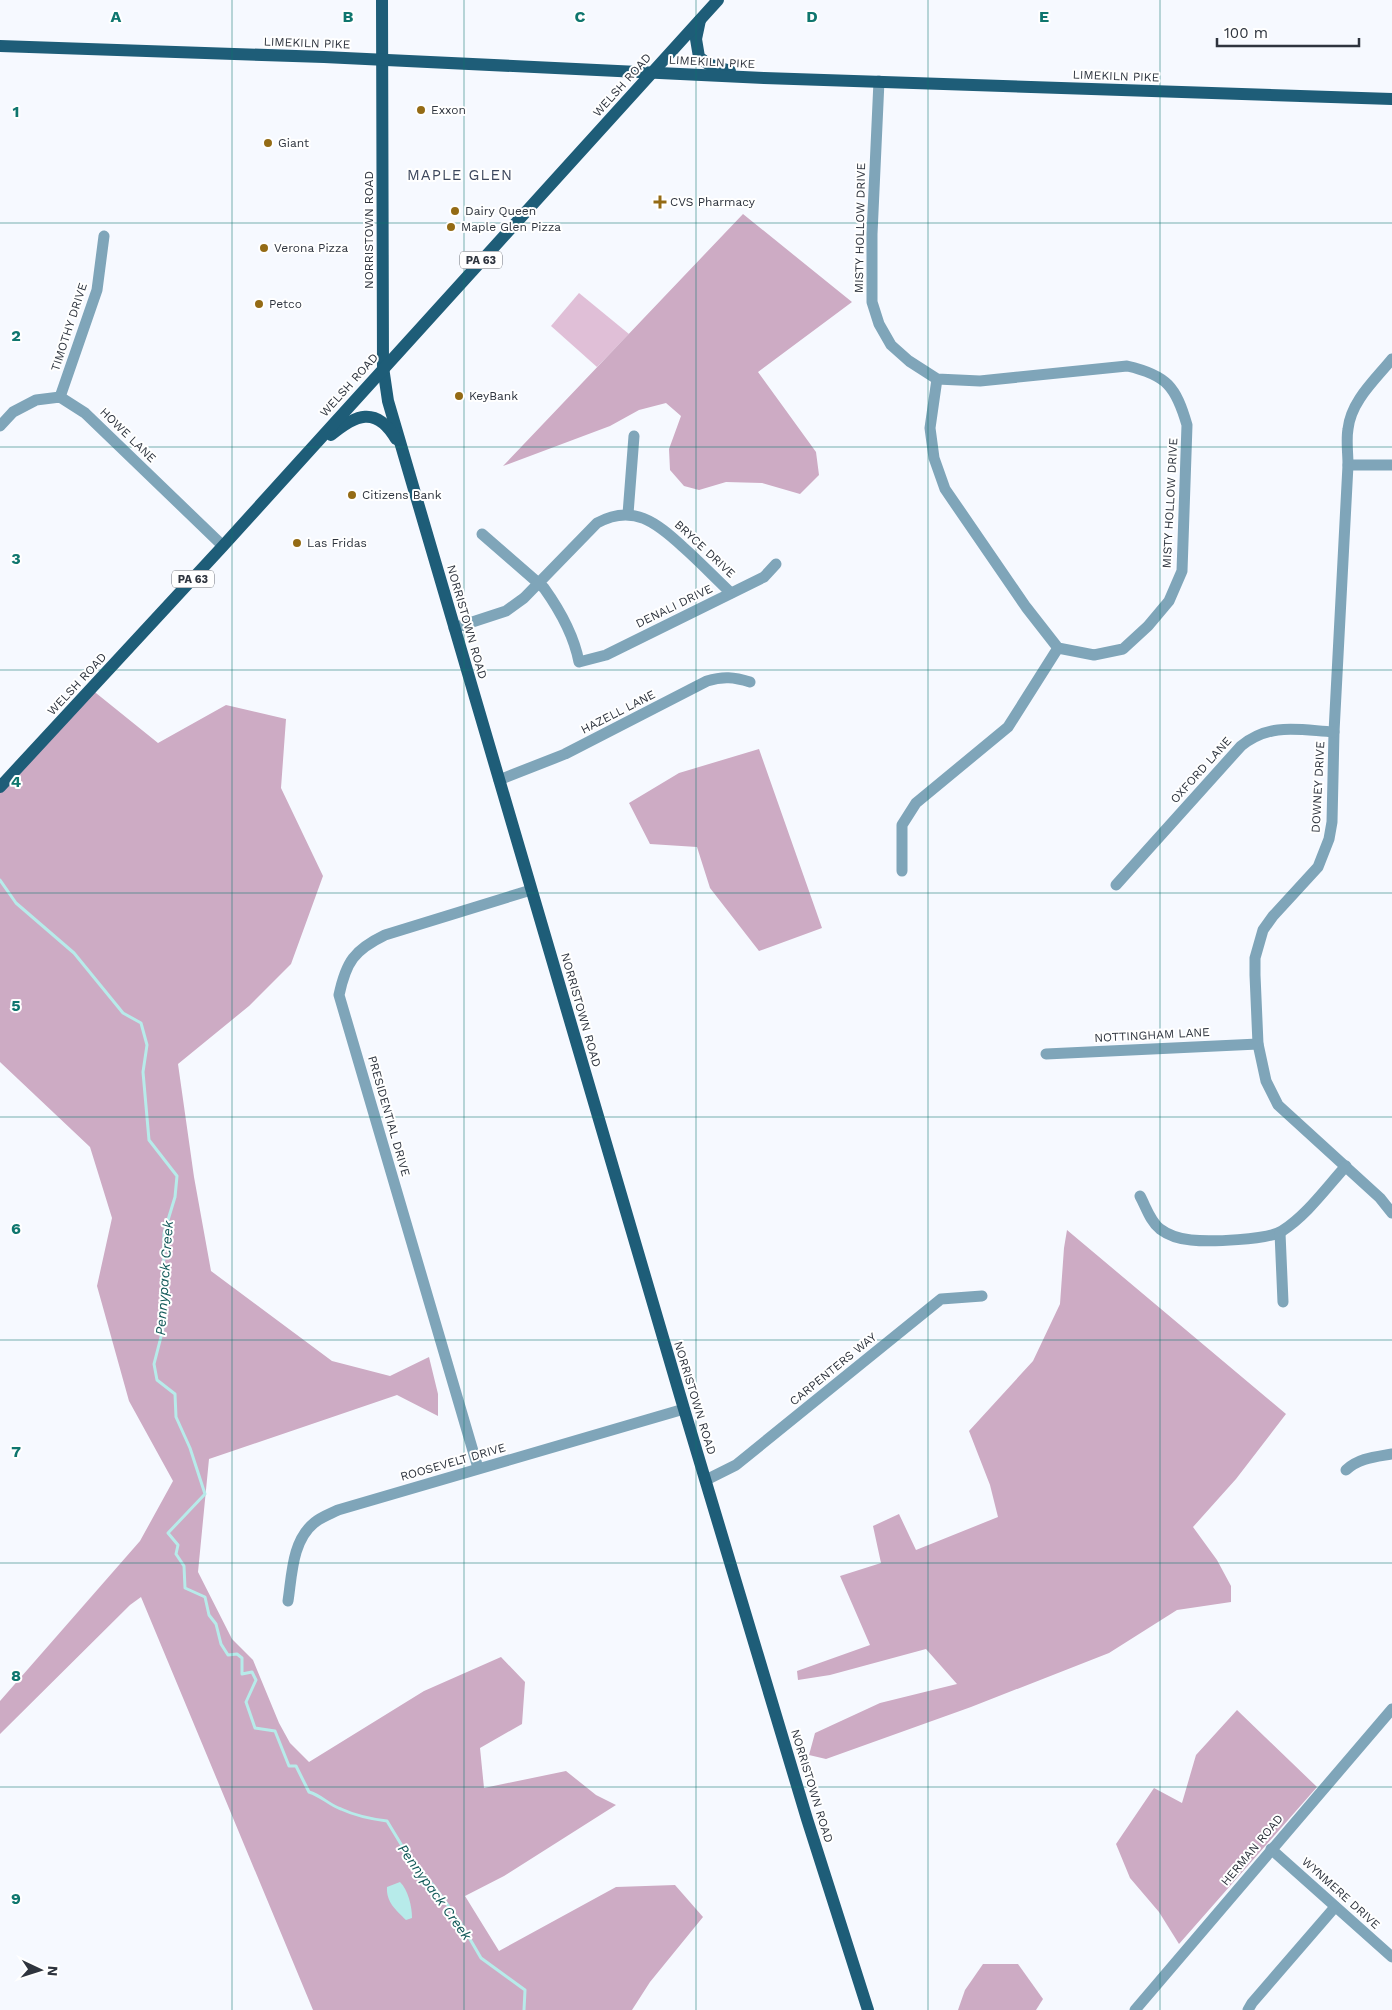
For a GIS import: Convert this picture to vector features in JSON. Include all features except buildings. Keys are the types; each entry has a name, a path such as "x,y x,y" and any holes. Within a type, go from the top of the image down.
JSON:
{"main road":[{"name":"NORRISTOWN ROAD","path":"382,0 383,367 388,401 684,1409 807,1819 868,2010"},
{"name":"WELSH ROAD","path":"0,787 223,546 383,367 718,0"},
{"path":"700,20 696,39 699,57 708,64 722,70 764,78"},
{"name":"LIMEKILN PIKE","path":"0,46 382,60 764,78 1392,99"},
{"path":"293,468 345,423 356,417 366,416 386,426 393,434 402,452"}],"street":[{"name":"MISTY HOLLOW DRIVE","path":"879,81 872,234 872,302 879,324 891,344 909,361 937,378 980,381 1127,366 1146,370 1166,382 1180,402 1187,425 1182,571 1169,600 1148,626 1123,649 1094,655 1058,648"},
{"name":"TIMOTHY DRIVE","path":"60,397 97,290 104,236"},
{"name":"DOWNEY DRIVE","path":"1392,359 1359,399 1352,412 1348,429 1348,465 1334,732 1332,822 1325,853 1318,866 1273,916 1263,930 1258,944 1255,975 1258,1044 1266,1080 1278,1105 1380,1198 1392,1213"},
{"path":"902,871 902,825 916,803 1008,727 1058,648 1026,607 945,489 934,458 930,428 937,378"},
{"path":"0,426 13,412 36,400 60,397"},
{"name":"HOWE LANE","path":"60,397 85,413 223,546"},
{"path":"454,628 506,611 524,598 597,523 606,518 628,514 634,436"},
{"path":"1348,465 1392,466"},
{"name":"BRYCE DRIVE","path":"628,514 661,527 731,593"},
{"path":"482,534 539,583"},
{"name":"DENALI DRIVE","path":"539,583 551,598 576,647 579,662 606,655 764,577 776,564"},
{"name":"HAZELL LANE","path":"499,780 565,754 707,681 719,677 736,677 750,682"},
{"name":"OXFORD LANE","path":"1116,885 1241,746 1249,740 1266,732 1283,728 1334,732"},
{"name":"PRESIDENTIAL DRIVE","path":"478,1468 339,995 349,964 366,944 385,935 531,890"},
{"name":"NOTTINGHAM LANE","path":"1046,1054 1258,1044"},
{"path":"1140,1196 1153,1222 1160,1229 1177,1237 1192,1240 1257,1238 1280,1233 1296,1221 1346,1166"},
{"path":"1280,1233 1283,1302"},
{"name":"CARPENTERS WAY","path":"706,1480 736,1465 941,1299 982,1296"},
{"name":"ROOSEVELT DRIVE","path":"288,1601 298,1547 312,1524 338,1510 684,1409"},
{"path":"1346,1470 1363,1459 1392,1454"},
{"name":"HERMAN ROAD","path":"1134,2010 1392,1709"},
{"name":"WYNMERE DRIVE","path":"1271,1849 1392,1957"},
{"path":"1248,2010 1335,1906"}],"shaded area":[{"path":"743,214 852,302 758,372 816,452 819,475 800,494 762,483 726,482 699,490 684,486 670,470 669,449 681,416 666,403 639,410 610,426 503,466"},
{"path":"579,293 629,334 597,367 551,326"},
{"path":"91,689 158,743 226,705 286,719 281,788 323,876 291,964 249,1006 178,1064 194,1177 211,1271 332,1361 390,1376 429,1357 438,1394 438,1416 397,1395 209,1459 198,1572 232,1639 253,1660 279,1723 290,1743 309,1762 424,1691 501,1657 525,1682 522,1724 480,1748 484,1788 566,1771 596,1795 616,1805 504,1876 465,1896 499,1951 616,1887 675,1885 703,1917 650,1982 632,2010 313,2010 141,1597 130,1605 0,1734 0,1701 140,1541 173,1481 129,1401 97,1286 112,1218 90,1147 0,1062 0,787"},
{"path":"759,749 822,928 759,951 710,888 697,847 650,844 629,803 679,773"},
{"path":"1067,1230 1286,1414 1236,1479 1193,1527 1217,1560 1231,1586 1231,1602 1177,1610 1109,1653 971,1707 826,1759 809,1755 815,1733 880,1703 957,1684 926,1649 830,1675 798,1680 797,1671 870,1645 840,1576 881,1563 873,1526 899,1514 916,1550 998,1517 990,1485 969,1431 1033,1361 1060,1304"},
{"path":"1237,1710 1317,1787 1179,1944 1159,1912 1130,1878 1116,1844 1154,1788 1182,1803 1196,1755"},
{"path":"983,1964 1018,1964 1043,1999 1036,2010 958,2010 965,1990"}],"water":[{"path":"400,1882 409,1898 411,1908 412,1918 406,1920 392,1905 387,1892 387,1887"}],"waterway":[{"name":"Pennypack Creek","path":"0,880 16,903 74,953 123,1013 141,1023 147,1045 143,1072 149,1140 177,1176 175,1197 164,1233 163,1329 154,1364 157,1380 175,1394 176,1417 190,1448 205,1494 168,1533 178,1545 176,1554 184,1566 185,1588 205,1597 209,1615 216,1624 221,1644 228,1655 237,1654 242,1658 242,1674 252,1672 256,1680 246,1702 255,1728 275,1731 289,1766 296,1766 309,1792 352,1814 387,1821 413,1864 433,1885 460,1922 481,1958 525,1990 524,2010"}],"place":[{"name":"Exxon","path":"421,110"},
{"name":"Giant","path":"268,143"},
{"name":"CVS Pharmacy","path":"660,202"},
{"name":"Dairy Queen","path":"455,211"},
{"name":"Maple Glen Pizza","path":"451,227"},
{"name":"Verona Pizza","path":"264,248"},
{"name":"Petco","path":"259,304"},
{"name":"KeyBank","path":"459,396"},
{"name":"Citizens Bank","path":"352,495"},
{"name":"Las Fridas","path":"297,543"}],"district":[{"name":"MAPLE GLEN","path":"460,175"}]}
